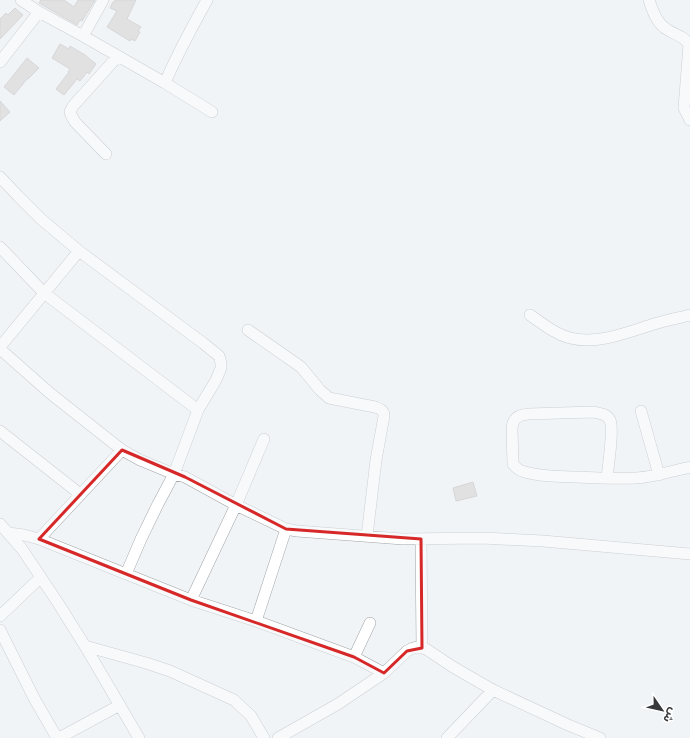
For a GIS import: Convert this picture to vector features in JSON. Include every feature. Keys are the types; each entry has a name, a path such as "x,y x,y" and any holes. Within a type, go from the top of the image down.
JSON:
{"street":[{"path":"21,0 39,12 165,83 212,112"},
{"path":"83,36 103,0"},
{"path":"165,83 189,33 208,0"},
{"path":"650,0 660,24 667,30 681,36 689,45 684,108 690,120"},
{"path":"0,62 39,12"},
{"path":"106,154 75,122 70,112 73,106 118,56"},
{"path":"0,177 41,219 78,251 219,356 221,368 216,380 198,410 174,474 141,539 126,574"},
{"path":"0,247 44,293 198,410"},
{"path":"78,251 0,348 51,394 122,450 140,460 185,477 236,505 286,529 305,532 403,539 482,538 543,541 690,554"},
{"path":"530,315 552,330 570,338 586,340 615,336 667,320 690,315"},
{"path":"248,330 301,367 320,390 329,398 375,407 384,412 376,460 367,536"},
{"path":"642,411 659,474"},
{"path":"607,478 611,437 610,420 607,416 601,413 593,412 523,414 515,419 512,425 513,464 516,468 525,472 539,475 607,478 636,478 690,468"},
{"path":"0,432 80,494"},
{"path":"191,600 236,505 264,440"},
{"path":"39,539 122,450"},
{"path":"0,524 22,549 41,577 85,646 139,738"},
{"path":"256,621 286,529"},
{"path":"8,533 39,539 191,600 256,621 354,657 384,673"},
{"path":"421,539 422,648"},
{"path":"0,616 41,577"},
{"path":"354,657 370,623"},
{"path":"0,630 34,698 58,738 120,705"},
{"path":"85,646 146,662 170,671 234,700 251,716 264,738"},
{"path":"278,738 338,704 384,673 413,648 426,649 453,667 493,690 600,738"},
{"path":"447,738 493,690"}],"highlighted area":[{"path":"122,450 185,477 286,529 421,539 422,648 407,651 384,673 354,657 191,600 39,539"}],"building":[{"path":"41,0 64,0 74,7 78,0 95,0 82,21 80,20 77,25 39,3"},
{"path":"115,0 136,0 127,19 141,27 135,41 131,39 130,41 107,27 117,11 110,8"},
{"path":"15,8 23,15 0,39 0,19 6,13 8,15"},
{"path":"60,44 69,49 70,46 96,64 89,74 87,72 80,81 77,79 64,95 56,89 70,69 52,58"},
{"path":"27,58 39,68 27,79 14,95 4,87"},
{"path":"0,101 10,112 0,121"},
{"path":"473,482 477,496 456,501 453,488"}]}
